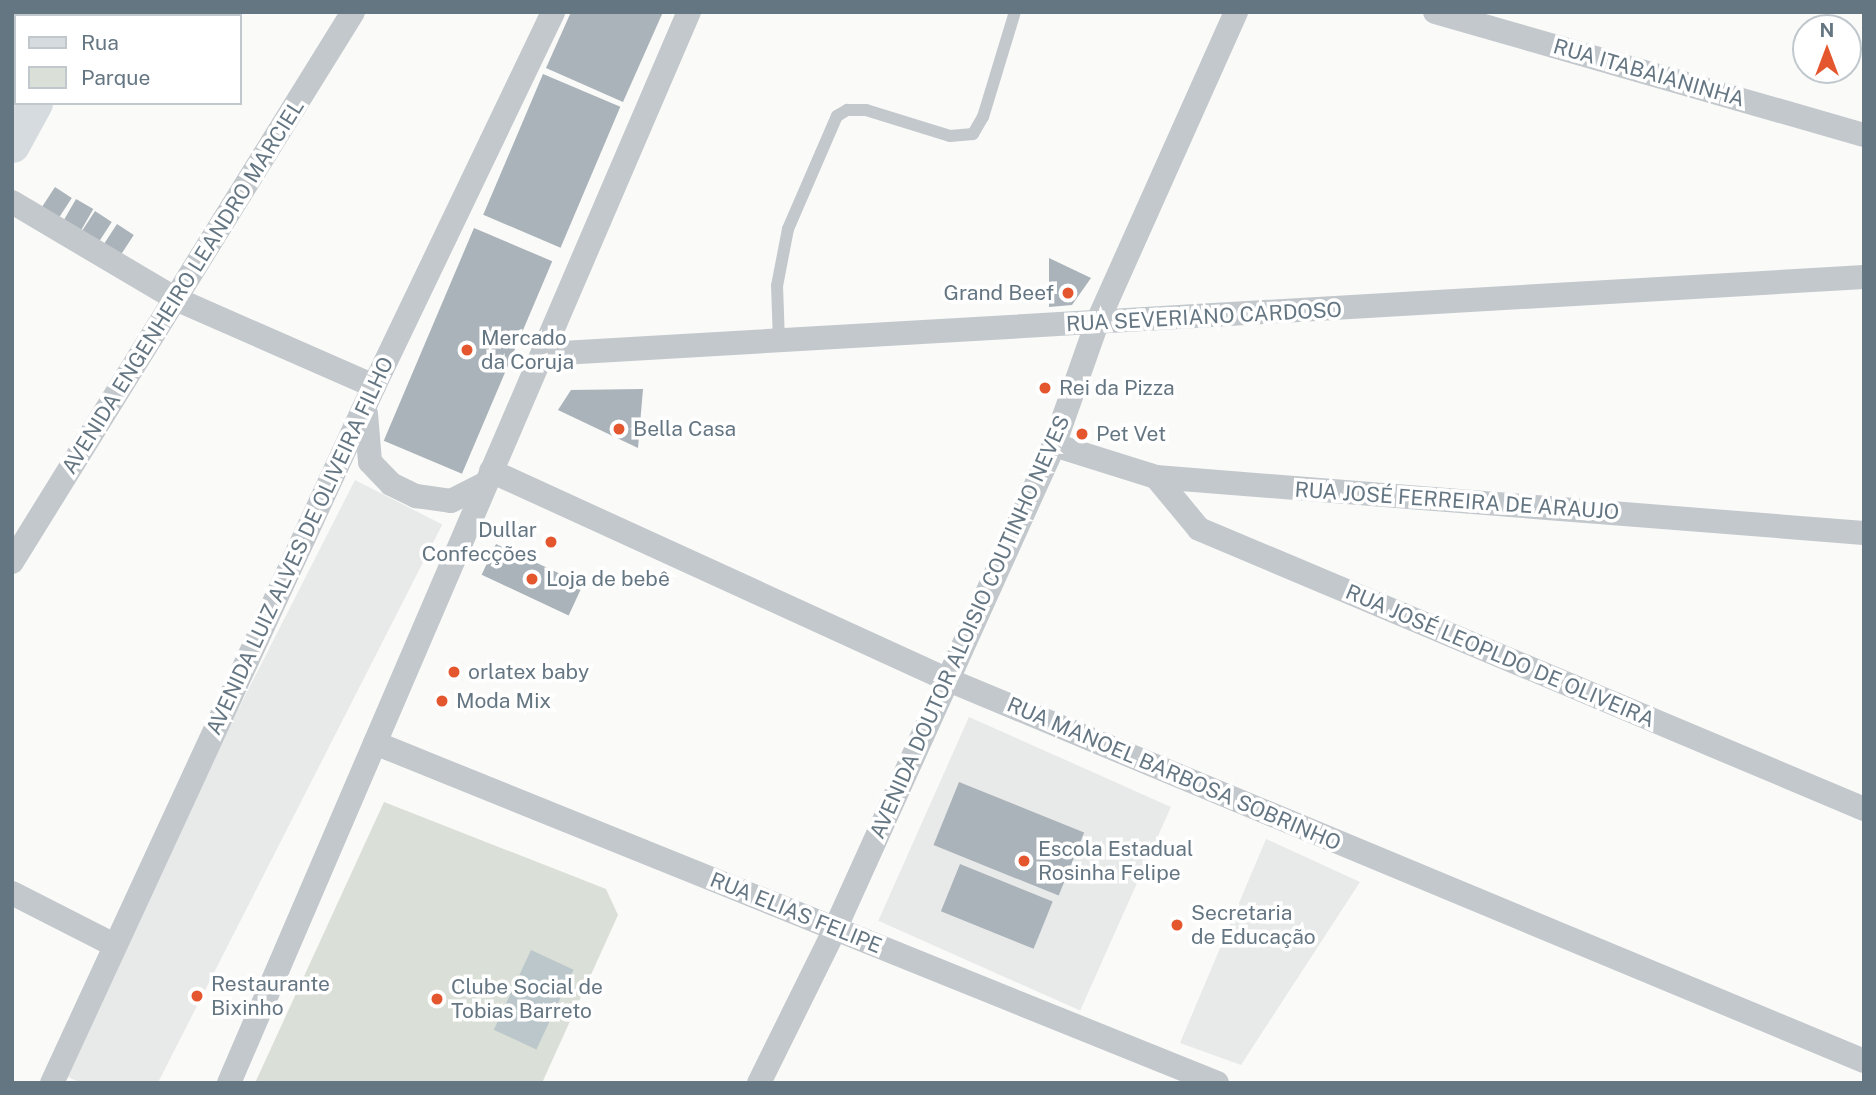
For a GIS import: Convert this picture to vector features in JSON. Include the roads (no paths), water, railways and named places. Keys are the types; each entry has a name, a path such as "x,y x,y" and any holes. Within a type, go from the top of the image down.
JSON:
{"street":[{"name":"AVENIDA ENGENHEIRO LEANDRO MARCIEL","path":"12,562 178,300 353,12"},
{"name":"AVENIDA LUIZ ALVES DE OLIVEIRA FILHO","path":"52,1083 114,945 366,410 374,386 553,12"},
{"path":"229,1083 487,477 545,354 689,12"},
{"name":"AVENIDA DOUTOR ALOISIO COUTINHO NEVES","path":"759,1083 835,929 1054,445 1097,323 1236,12"},
{"name":"RUA ITABAIANINHA","path":"1434,12 1864,135"},
{"path":"12,145 34,105"},
{"path":"12,202 178,300 374,386"},
{"name":"RUA SEVERIANO CARDOSO","path":"545,354 1864,277"},
{"path":"366,410 370,462 391,484 416,496 451,501 487,477"},
{"name":"RUA JOSÉ FERREIRA DE ARAUJO","path":"1054,445 1157,477 1864,533"},
{"name":"RUA MANOEL BARBOSA SOBRINHO","path":"487,477 946,679 1864,1061"},
{"name":"RUA JOSÉ LEOPLDO DE OLIVEIRA","path":"1157,477 1199,529 1864,809"},
{"name":"RUA ELIAS FELIPE","path":"375,743 1217,1083"},
{"path":"12,893 114,945"}],"lane":[{"path":"779,342 777,286 788,229 837,116 847,110 866,110 950,136 972,134 983,117 1015,12"}],"place":[{"name":"Grand Beef","path":"1068,293"},
{"name":"Mercado da Coruja","path":"467,350"},
{"name":"Rei da Pizza","path":"1045,388"},
{"name":"Bella Casa","path":"619,429"},
{"name":"Pet Vet","path":"1082,434"},
{"name":"Dullar Confecções","path":"551,542"},
{"name":"Loja de bebê","path":"532,579"},
{"name":"orlatex baby","path":"454,672"},
{"name":"Moda Mix","path":"442,701"},
{"name":"Escola Estadual Rosinha Felipe","path":"1024,861"},
{"name":"Secretaria de Educação","path":"1177,925"},
{"name":"Restaurante Bixinho","path":"197,996"},
{"name":"Clube Social de Tobias Barreto","path":"437,999"}]}
